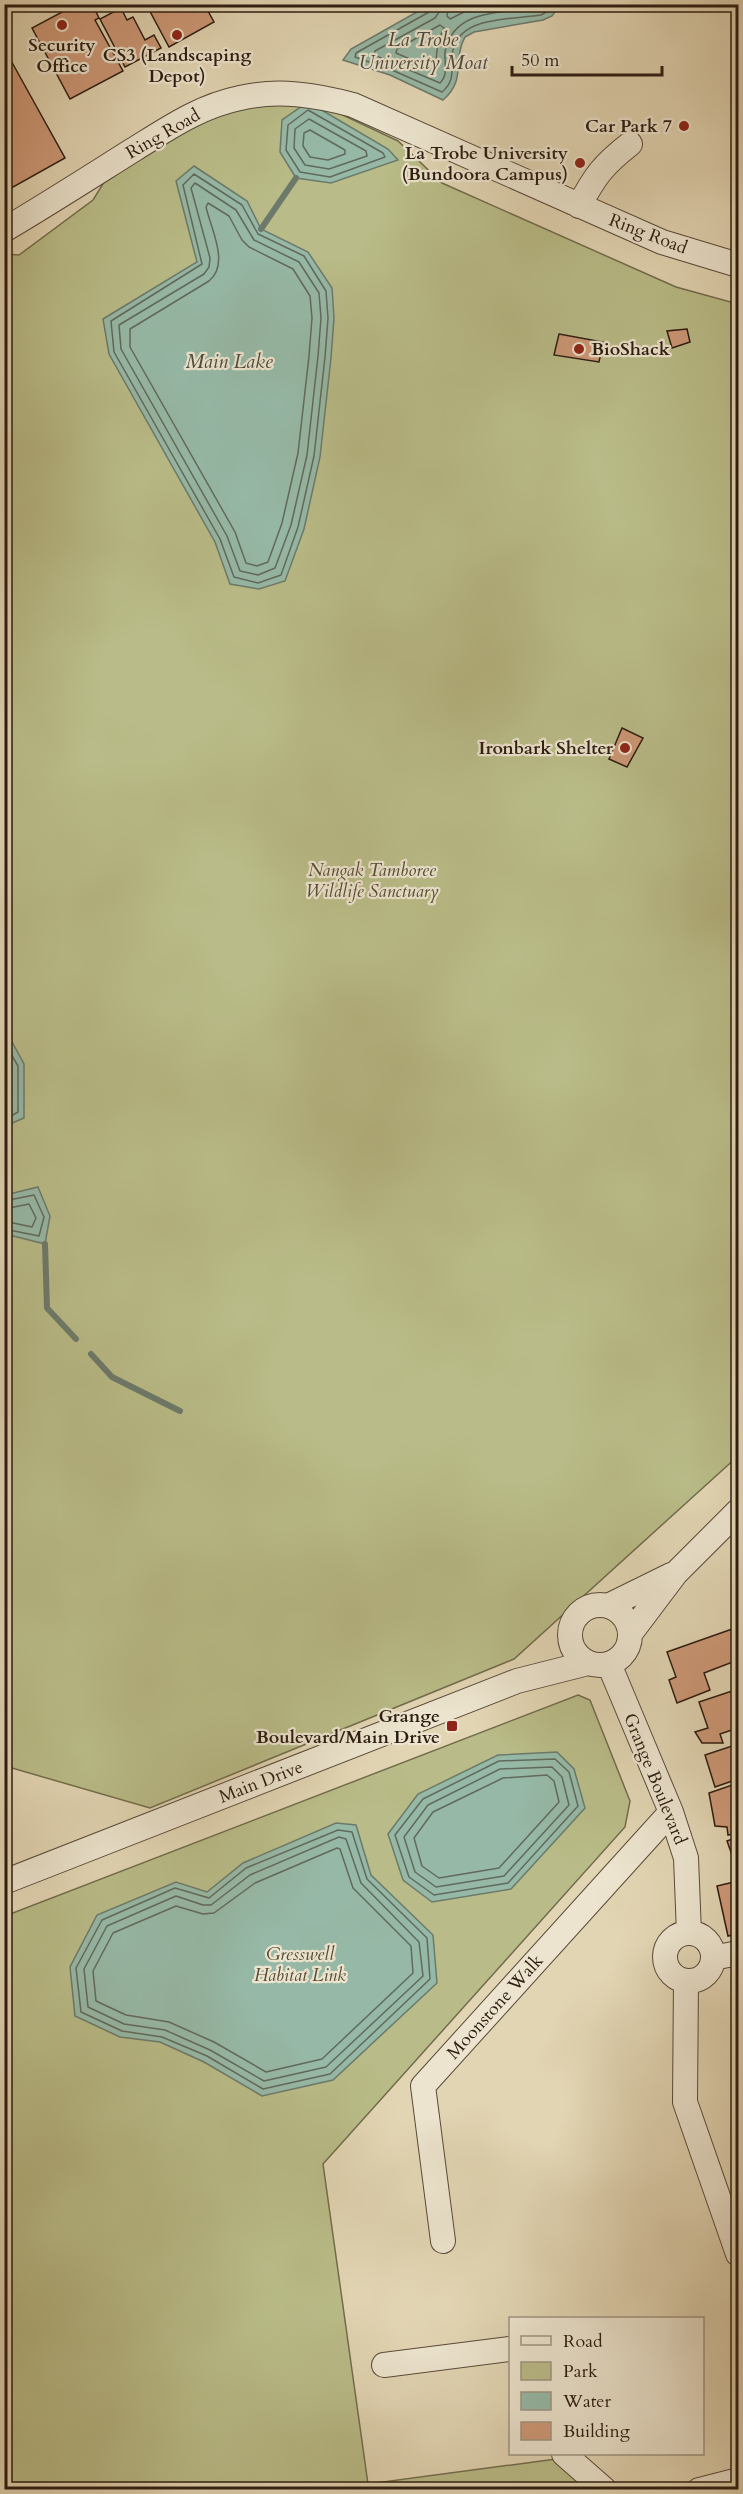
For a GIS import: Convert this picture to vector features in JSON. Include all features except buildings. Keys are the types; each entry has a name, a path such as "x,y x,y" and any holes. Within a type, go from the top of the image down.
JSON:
{"street":[{"name":"Ring Road","path":"4,230 188,117 239,98 261,94 322,97 353,105 662,242 738,265"},
{"path":"579,206 595,176 606,163 630,144"},
{"path":"630,1634 624,1616 608,1606 598,1605 580,1612 570,1629 570,1638 576,1653 599,1664 625,1653 630,1634 676,1573 738,1511"},
{"path":"608,1606 676,1573"},
{"name":"Main Drive","path":"517,1681 570,1638"},
{"name":"Main Drive","path":"4,1882 517,1681 599,1664"},
{"name":"Grange Boulevard","path":"599,1664 671,1812 686,1858 689,1933"},
{"name":"Moonstone Walk","path":"442,2241 423,2086 671,1812"},
{"path":"689,1933 705,1939 710,1945 714,1958 707,1974 700,1979 686,1981 672,1974 665,1958 671,1942 689,1933"},
{"path":"714,1958 738,1953"},
{"path":"686,1981 686,2102 738,2254"},
{"path":"384,2365 509,2349"},
{"path":"565,2455 605,2490"},
{"path":"699,2490 738,2480"}],"green space":[{"name":"Nangak Tamboree Wildlife Sanctuary","path":"260,96 330,109 398,141 442,183 676,287 738,304 738,1456 514,1659 150,1808 5,1766 5,254 19,255 93,200 129,142"},
{"name":"Gresswell Habitat Link","path":"578,1695 590,1700 630,1801 625,1827 323,2164 368,2484 556,2459 594,2489 5,2490 5,1916"}],"water":[{"name":"La Trobe University Moat","path":"431,4 560,5 552,16 543,20 474,32 465,37 459,54 455,85 443,100 390,75 343,60 351,49"},
{"path":"308,102 388,149 398,160 331,183 296,178 280,152 282,120"},
{"name":"Main Lake","path":"194,166 247,201 261,229 308,252 332,288 334,318 320,457 304,529 285,581 259,589 230,584 215,542 109,354 103,319 197,262 176,181"},
{"path":"5,1029 24,1064 24,1118 5,1126"},
{"path":"38,1187 50,1216 45,1244 5,1234 5,1195"},
{"path":"557,1752 574,1769 585,1808 511,1889 432,1902 403,1880 388,1834 418,1794 498,1755"},
{"path":"336,1823 356,1825 371,1875 433,1935 437,1983 333,2080 262,2096 204,2062 160,2042 120,2037 75,2016 70,1967 97,1915 176,1882 207,1892 243,1863"}],"waterway":[{"path":"261,229 296,178"},
{"path":"45,1244 47,1308 76,1339"},
{"path":"91,1354 112,1377 180,1411"}],"place":[{"name":"Security Office","path":"62,25"},
{"name":"CS3 (Landscaping Depot)","path":"177,35"},
{"name":"Car Park 7","path":"684,126"},
{"name":"La Trobe University (Bundoora Campus)","path":"580,163"},
{"name":"BioShack","path":"579,349"},
{"name":"Ironbark Shelter","path":"625,748"},
{"name":"Grange Boulevard/Main Drive","path":"452,1726"}]}
